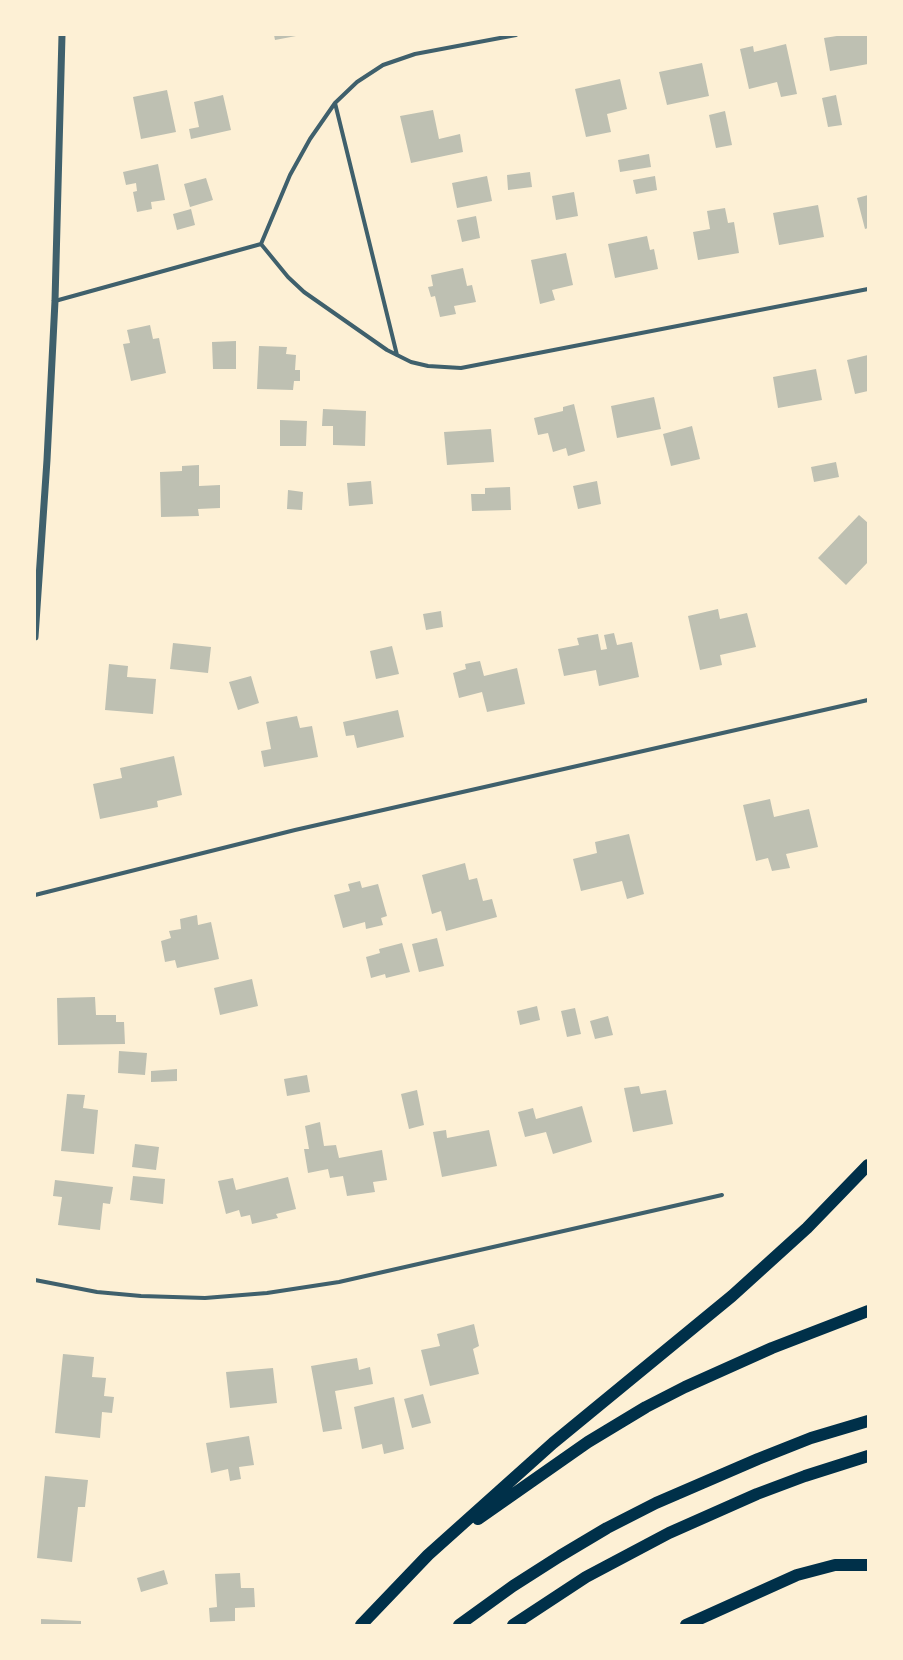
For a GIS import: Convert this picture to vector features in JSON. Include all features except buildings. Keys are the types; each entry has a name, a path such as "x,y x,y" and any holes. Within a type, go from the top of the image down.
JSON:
{"highway":[{"path":"361,1625 428,1555 553,1443 732,1296 807,1228 868,1165"},
{"path":"428,1555 588,1442 646,1407 772,1348 868,1311"},
{"path":"459,1625 513,1586 560,1556 607,1528 656,1503 811,1438 863,1422"},
{"path":"513,1625 586,1577 669,1533 757,1494 854,1459 868,1456"},
{"path":"686,1625 797,1575 835,1565 868,1565"}],"street":[{"path":"35,637 47,467 55,301 62,35"},
{"path":"261,244 299,158 322,120 335,103 357,82 383,65 415,54 516,35"},
{"path":"335,103 397,355"},
{"path":"55,301 261,244"},
{"path":"261,244 288,277 304,292 364,336 411,362 433,366 461,368 478,366 868,289"},
{"path":"35,895 295,830 868,700"},
{"path":"35,1280 98,1292 141,1296 204,1298 273,1292 339,1282 722,1195"}]}
